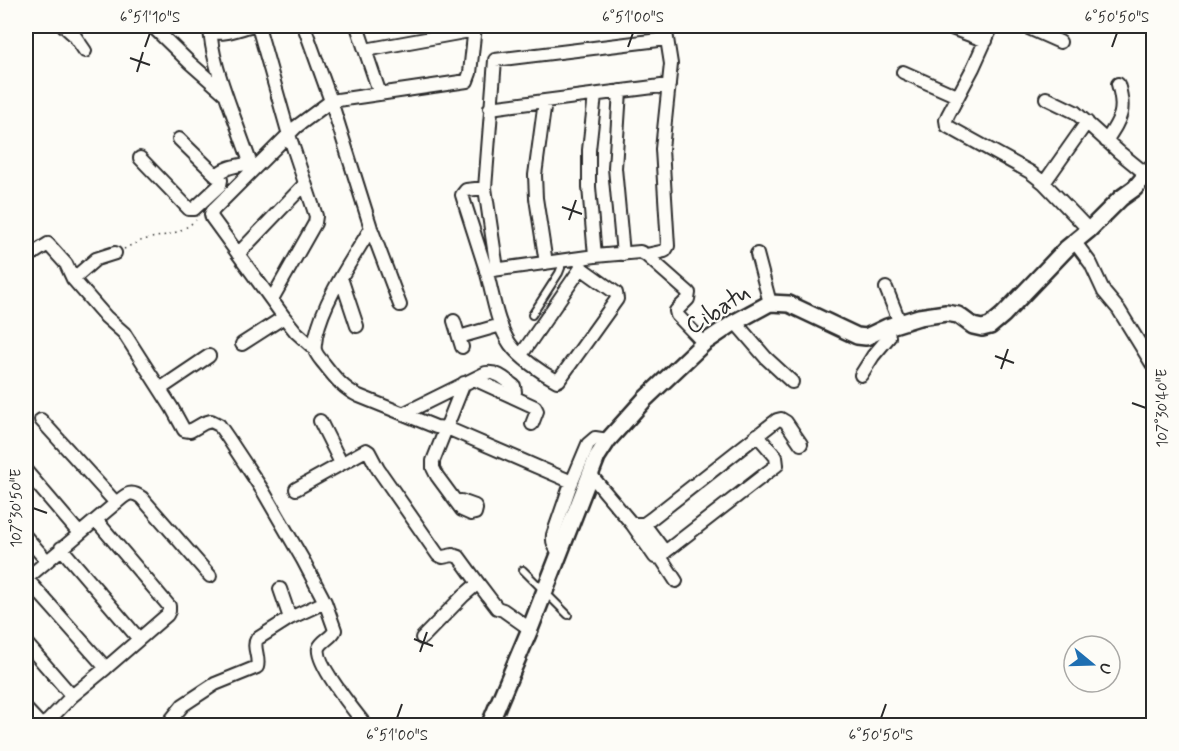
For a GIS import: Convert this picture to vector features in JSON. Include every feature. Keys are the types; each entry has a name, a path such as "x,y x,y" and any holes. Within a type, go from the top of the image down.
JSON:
{"street":[{"path":"64,26 74,35 85,51"},
{"path":"152,26 225,93"},
{"path":"210,28 216,33 250,26"},
{"path":"258,26 289,135 316,216 315,223 272,299"},
{"path":"304,26 331,101 371,228 400,305"},
{"path":"357,26 380,94"},
{"path":"646,255 665,251 668,246 662,149 671,64 664,26"},
{"path":"946,26 986,41"},
{"path":"992,26 946,120 947,126 1030,172 1044,183 1089,230"},
{"path":"1024,26 1059,42"},
{"path":"210,28 215,59 225,93 252,166"},
{"path":"365,50 475,28 470,77 467,81 331,101 252,166 214,209 211,214 212,218 284,317 296,332 314,348 348,391 570,485"},
{"path":"580,263 616,293 617,299 559,380 555,380 512,347 501,325 491,270 484,188 495,60 668,39"},
{"path":"903,72 957,96"},
{"path":"1106,141 1123,108 1118,84"},
{"path":"490,108 669,85"},
{"path":"620,91 615,168 623,254"},
{"path":"595,95 589,150 589,187 595,256"},
{"path":"1047,98 1075,112 1106,141 1150,170"},
{"path":"545,101 535,175 536,198 546,263"},
{"path":"1044,183 1087,122"},
{"path":"140,158 189,209 194,208 221,183 221,180 179,139"},
{"path":"216,176 228,167 252,166"},
{"name":"Cibatu","path":"489,726 530,629 597,457 608,440 645,399 704,343 735,322 770,303 789,304 862,337 920,316 946,313 958,315 973,326 982,328 990,326 1074,242 1135,188 1150,170"},
{"path":"238,254 305,184"},
{"path":"484,188 466,190 462,195 491,270"},
{"path":"314,348 323,314 340,278 371,228"},
{"path":"1074,242 1091,264 1104,292 1119,310 1154,367"},
{"path":"26,258 48,244 66,264 73,279 106,317 124,333 184,430 190,431 211,421 219,425 259,484 303,560 324,602 335,630 334,634 321,645 322,663 366,726"},
{"path":"491,270 561,261 580,263 595,256 640,252 689,292 688,299 676,311 677,315 704,343"},
{"path":"73,279 96,259 115,253"},
{"path":"757,254 770,303"},
{"path":"521,355 580,263"},
{"path":"340,278 357,326"},
{"path":"861,375 889,337 894,325 886,288"},
{"path":"242,344 284,317"},
{"path":"454,321 461,342 501,325"},
{"path":"735,322 766,358 792,382"},
{"path":"160,389 209,356"},
{"path":"403,414 469,381 513,396 537,409 532,424"},
{"path":"456,502 437,476 433,461 442,430 469,381"},
{"path":"638,524 777,420 781,419 786,422 801,444"},
{"path":"42,420 116,503"},
{"path":"320,421 341,463"},
{"path":"591,474 638,524 655,557 663,555 777,465 776,458 758,435"},
{"path":"560,554 552,541 570,485 588,444 595,438 608,440"},
{"path":"296,489 366,450 438,555 459,557 497,608 530,629"},
{"path":"26,471 79,533"},
{"path":"106,668 26,578 129,493 142,498 210,576"},
{"path":"26,709 39,723 43,724 48,721 72,696 169,611 169,606 96,520"},
{"path":"26,537 47,561"},
{"path":"61,548 139,639"},
{"path":"663,555 676,581"},
{"path":"422,638 478,584"},
{"path":"280,589 290,618"},
{"path":"166,726 183,705 215,684 257,666 255,640 290,618 324,602"},
{"path":"26,643 72,696"}],"lane":[{"path":"532,315 560,273 561,261"},
{"path":"523,570 568,615"}],"path":[{"path":"115,253 145,239 174,234 205,214 211,214"}]}
